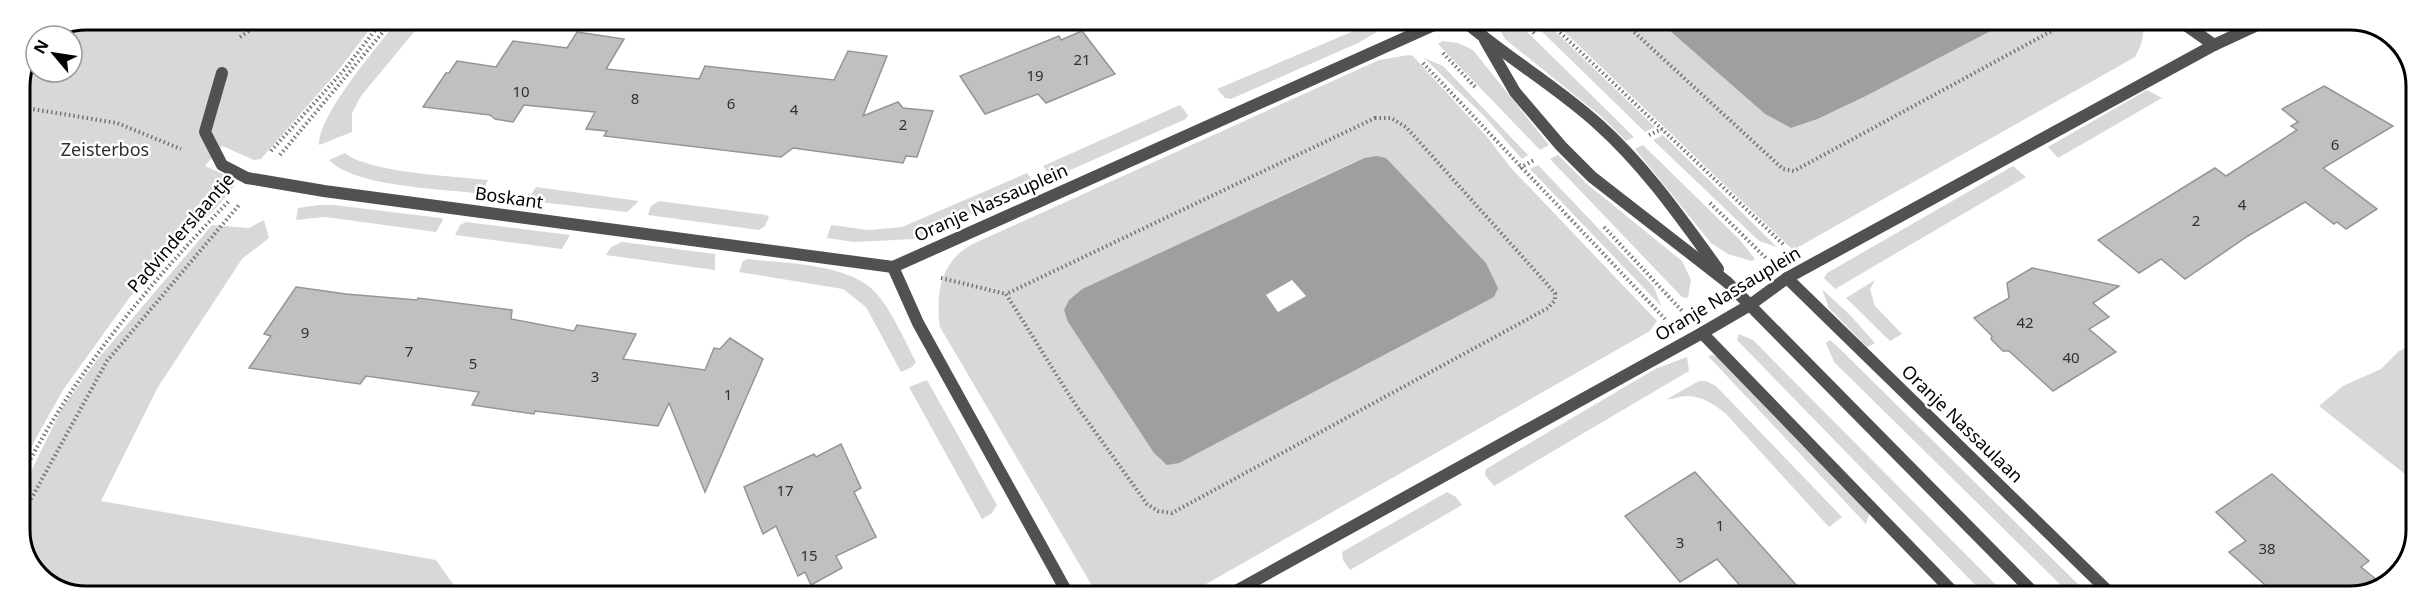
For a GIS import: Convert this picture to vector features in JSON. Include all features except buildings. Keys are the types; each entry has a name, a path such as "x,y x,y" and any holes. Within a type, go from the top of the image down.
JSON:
{"street":[{"name":"Oranje Nassauplein","path":"893,267 1422,30"},
{"path":"1474,30 1599,124 1635,161 1727,282"},
{"path":"2193,30 2214,45"},
{"name":"Oranje Nassauplein","path":"1245,586 1702,333 1750,305 1787,278 2214,45 2246,30"},
{"path":"1485,40 1515,92 1561,146 1592,177 1727,282 2027,586"},
{"path":"222,73 205,132 222,165"},
{"name":"Boskant","path":"222,165 252,179 893,267"},
{"path":"893,267 918,323 1063,586"},
{"name":"Oranje Nassaulaan","path":"1787,278 2103,586"},
{"path":"1702,333 1947,586"}],"path":[{"path":"240,37 250,30"},
{"name":"Padvinderslaantje","path":"30,458 89,361 188,243 252,179 375,30"},
{"path":"30,501 107,361 221,229 252,179 384,30"},
{"path":"1558,30 1807,267"},
{"path":"1632,30 1787,171 1794,171 2053,30"},
{"path":"1401,40 1496,137 1520,168 1686,341"},
{"path":"30,109 117,123 222,165"},
{"path":"893,267 1006,294 1375,118 1391,118 1406,127 1555,293 1555,300 1548,308 1172,513 1158,511 1147,504 1073,401 1006,294"}],"green space":[{"name":"Zeisterbos","path":"84,30 369,30 337,72 261,159 254,160 222,146 205,166 223,174 235,185 217,207 130,297 63,390 30,449 30,84 84,84"},
{"path":"390,30 416,30 361,96 352,113 352,132 319,145 321,132 328,116 364,63"},
{"path":"1356,30 1378,30 1358,43 1231,99 1225,98 1217,89"},
{"path":"1500,30 1525,30 1634,137 1626,141 1603,118 1505,39"},
{"path":"1540,30 1553,30 1655,127 1645,132"},
{"path":"1562,30 1669,30 1765,114 1791,128 1819,119 1993,30 2142,30 2141,43 2135,57 1793,250"},
{"path":"1442,41 1458,43 1473,50 1549,145 1540,150 1438,44"},
{"path":"1409,55 1413,56 1488,138 1511,168 1657,321 1650,331 1203,586 1092,586 940,327 939,302 943,278 954,258 975,243 1379,60","holes":["1363,158 1494,297 1162,461 1068,322 1069,300 1082,289"]},
{"path":"1424,58 1443,66 1528,155 1522,159 1484,116"},
{"path":"2147,90 2162,98 2058,158 2048,147"},
{"path":"1180,105 1188,115 1186,119 1052,178 1043,166"},
{"path":"1663,135 1777,247 1759,241 1653,140"},
{"path":"1643,145 1740,240 1755,259 1752,261 1728,254 1711,243 1635,149"},
{"path":"345,153 357,160 392,169 488,180 483,190 476,193 376,181 341,169 329,160"},
{"path":"1558,155 1587,184 1682,261 1691,280 1688,298 1682,297 1550,159"},
{"path":"1538,165 1654,287 1661,306 1530,169"},
{"path":"2013,166 2026,177 1835,289 1824,278 1827,273"},
{"path":"1027,173 1036,186 915,239 854,242 827,238 831,225 869,230 902,227"},
{"path":"536,187 639,201 627,212 531,201 531,195"},
{"path":"659,201 769,217 765,226 759,230 648,215 651,206"},
{"path":"334,205 443,220 436,232 325,217 296,220 298,208"},
{"path":"264,220 269,238 242,259 158,387 101,501 436,560 455,586 86,586 58,579 39,561 34,552 30,534 30,474 61,410 96,361 212,225 249,228"},
{"path":"466,222 570,235 562,249 455,235 460,225"},
{"path":"622,242 715,254 715,270 606,255 611,247"},
{"path":"748,259 834,270 864,283 876,293 888,309 916,362 912,367 901,372 866,307 843,289 739,272 743,261"},
{"path":"1875,280 1870,289 1875,306 1902,334 1890,341 1846,298"},
{"path":"1822,289 1875,343 1867,347 1829,308"},
{"path":"1739,334 1753,340 1997,586 1976,586 1737,340"},
{"path":"1830,340 1837,346 2080,586 2062,586 1834,362 1826,343"},
{"path":"2406,348 2406,475 2319,406 2343,386 2381,369 2399,351"},
{"path":"1713,355 1728,363 1870,512 1866,524 1708,356"},
{"path":"1687,357 1689,371 1494,486 1485,475 1486,469 1655,369"},
{"path":"927,380 997,505 991,514 982,519 909,387"},
{"path":"1699,381 1706,381 1716,386 1842,517 1829,527 1726,414 1717,407 1708,401 1692,396 1667,399"},
{"path":"1447,492 1456,497 1462,505 1350,570 1343,560 1342,552"}],"shaded area":[{"path":"1669,30 1993,30 1818,119 1791,128 1765,114"},
{"path":"1377,156 1386,158 1486,263 1498,288 1494,297 1179,463 1167,465 1154,453 1068,322 1064,310 1069,300 1082,289 1364,158","holes":["1292,280 1306,296 1278,312 1266,295"]}]}
